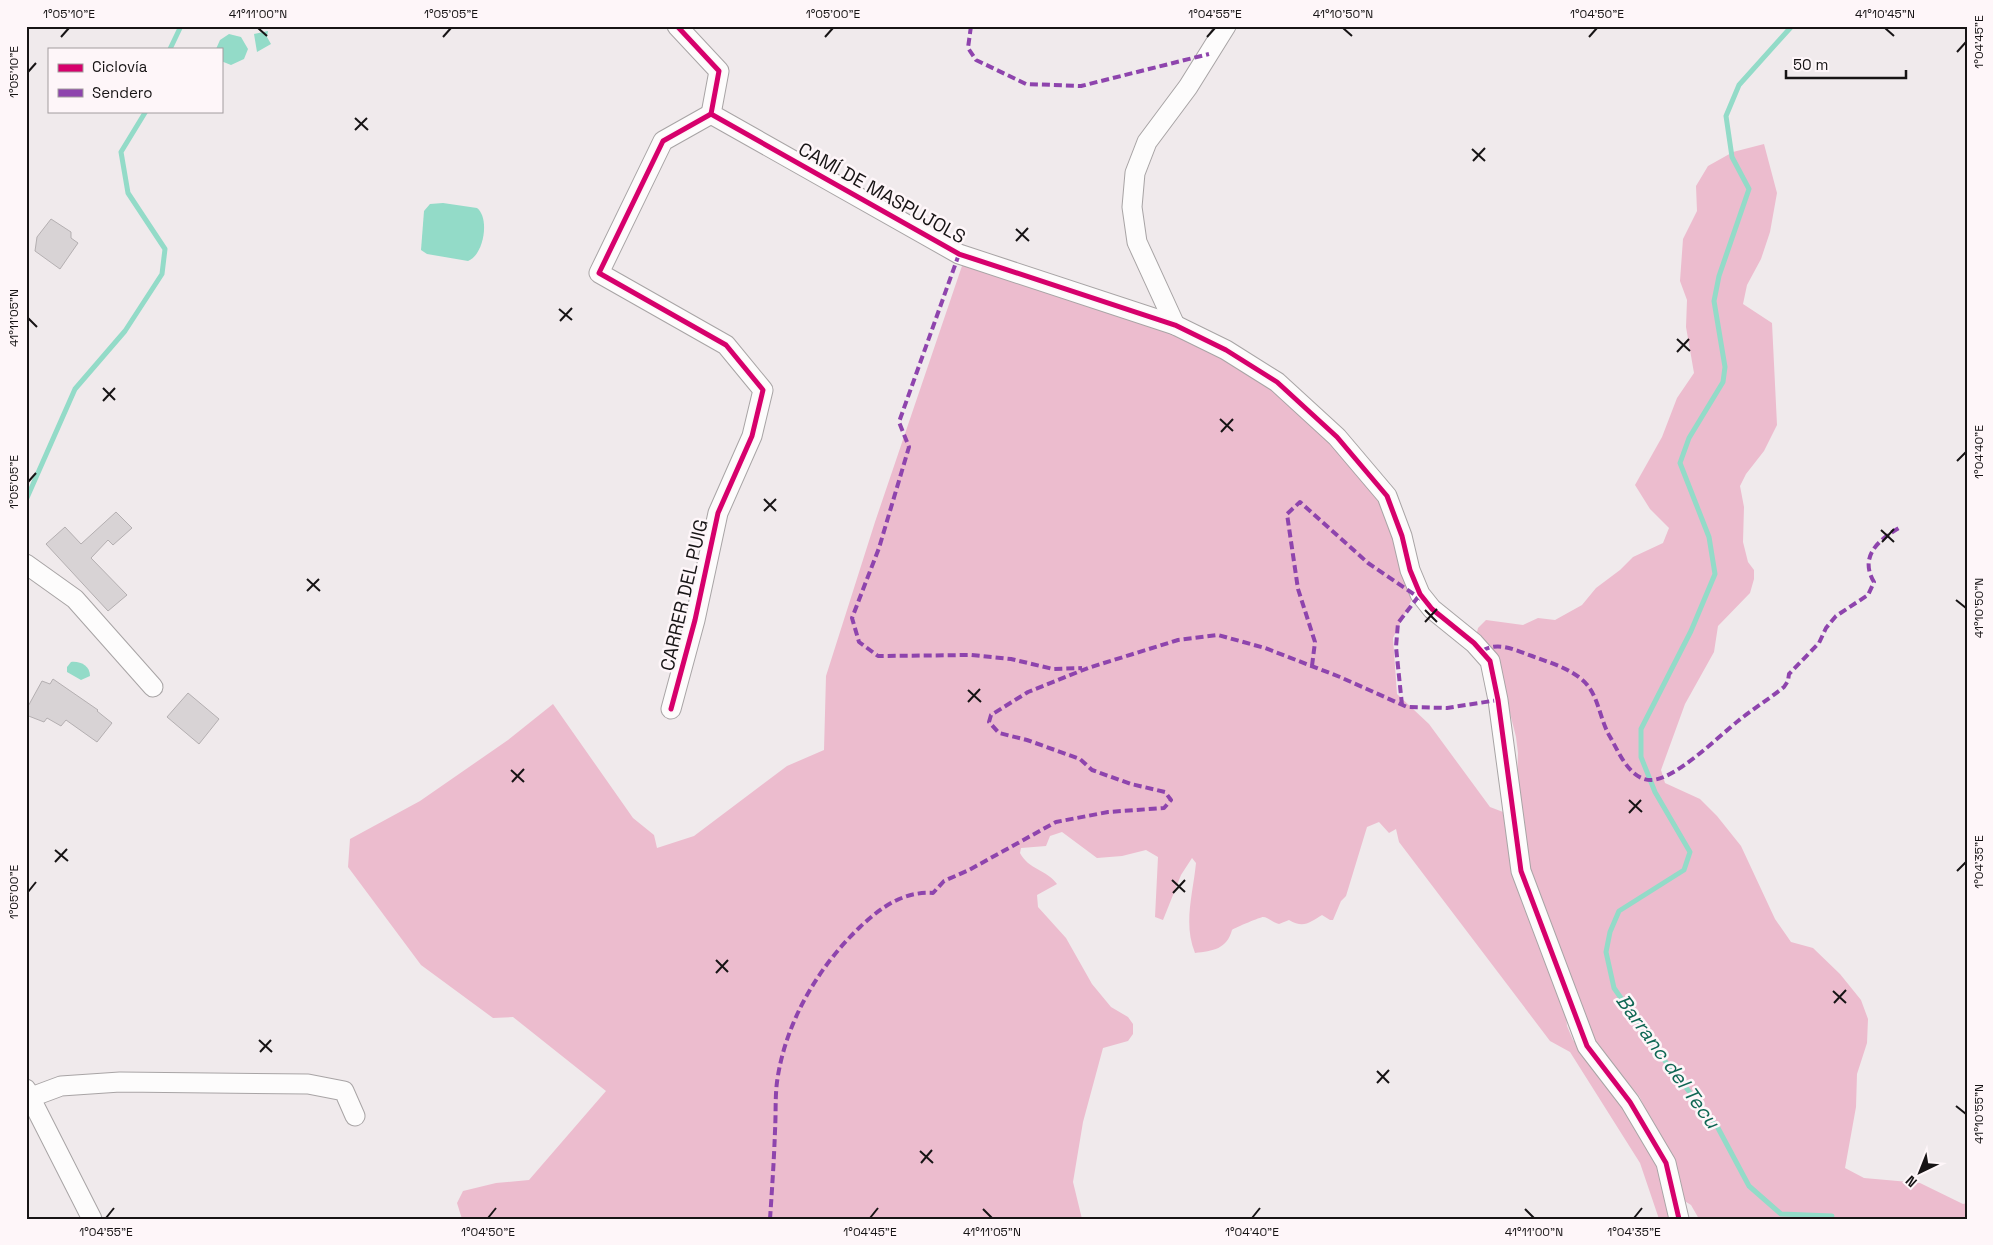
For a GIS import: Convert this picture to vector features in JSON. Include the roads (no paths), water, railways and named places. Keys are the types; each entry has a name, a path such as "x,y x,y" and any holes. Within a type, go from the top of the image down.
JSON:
{"street":[{"path":"677,26 719,70 711,114"},
{"path":"1176,325 1137,242 1132,207 1135,173 1146,142 1188,87 1226,26"},
{"name":"CAMÍ DE MASPUJOLS","path":"711,114 958,254 1176,325 1226,350 1277,382 1337,437 1388,496 1402,536 1410,570 1420,594 1432,609 1474,643 1490,660 1498,700 1521,871 1587,1046 1630,1102 1666,1163 1679,1219"},
{"name":"CARRER DEL PUIG","path":"672,709 695,620 718,513 752,436 764,390 726,345 599,273 663,142 711,114"},
{"path":"26,564 75,599 153,687"},
{"path":"92,1219 28,1095 61,1086 120,1082 308,1084 344,1091 355,1116"}],"waterway":[{"path":"170,48 181,26"},
{"name":"Barranc del Tecu","path":"1792,26 1739,85 1726,116 1732,157 1749,189 1719,276 1714,301 1725,367 1723,382 1689,438 1680,463 1709,537 1715,574 1691,631 1641,729 1641,757 1655,792 1690,852 1684,870 1619,911 1610,932 1606,952 1614,988 1665,1061 1718,1128 1749,1186 1781,1214 1832,1216"},
{"path":"26,500 75,389 125,331 162,274 165,249 128,193 121,152 145,112"}]}
